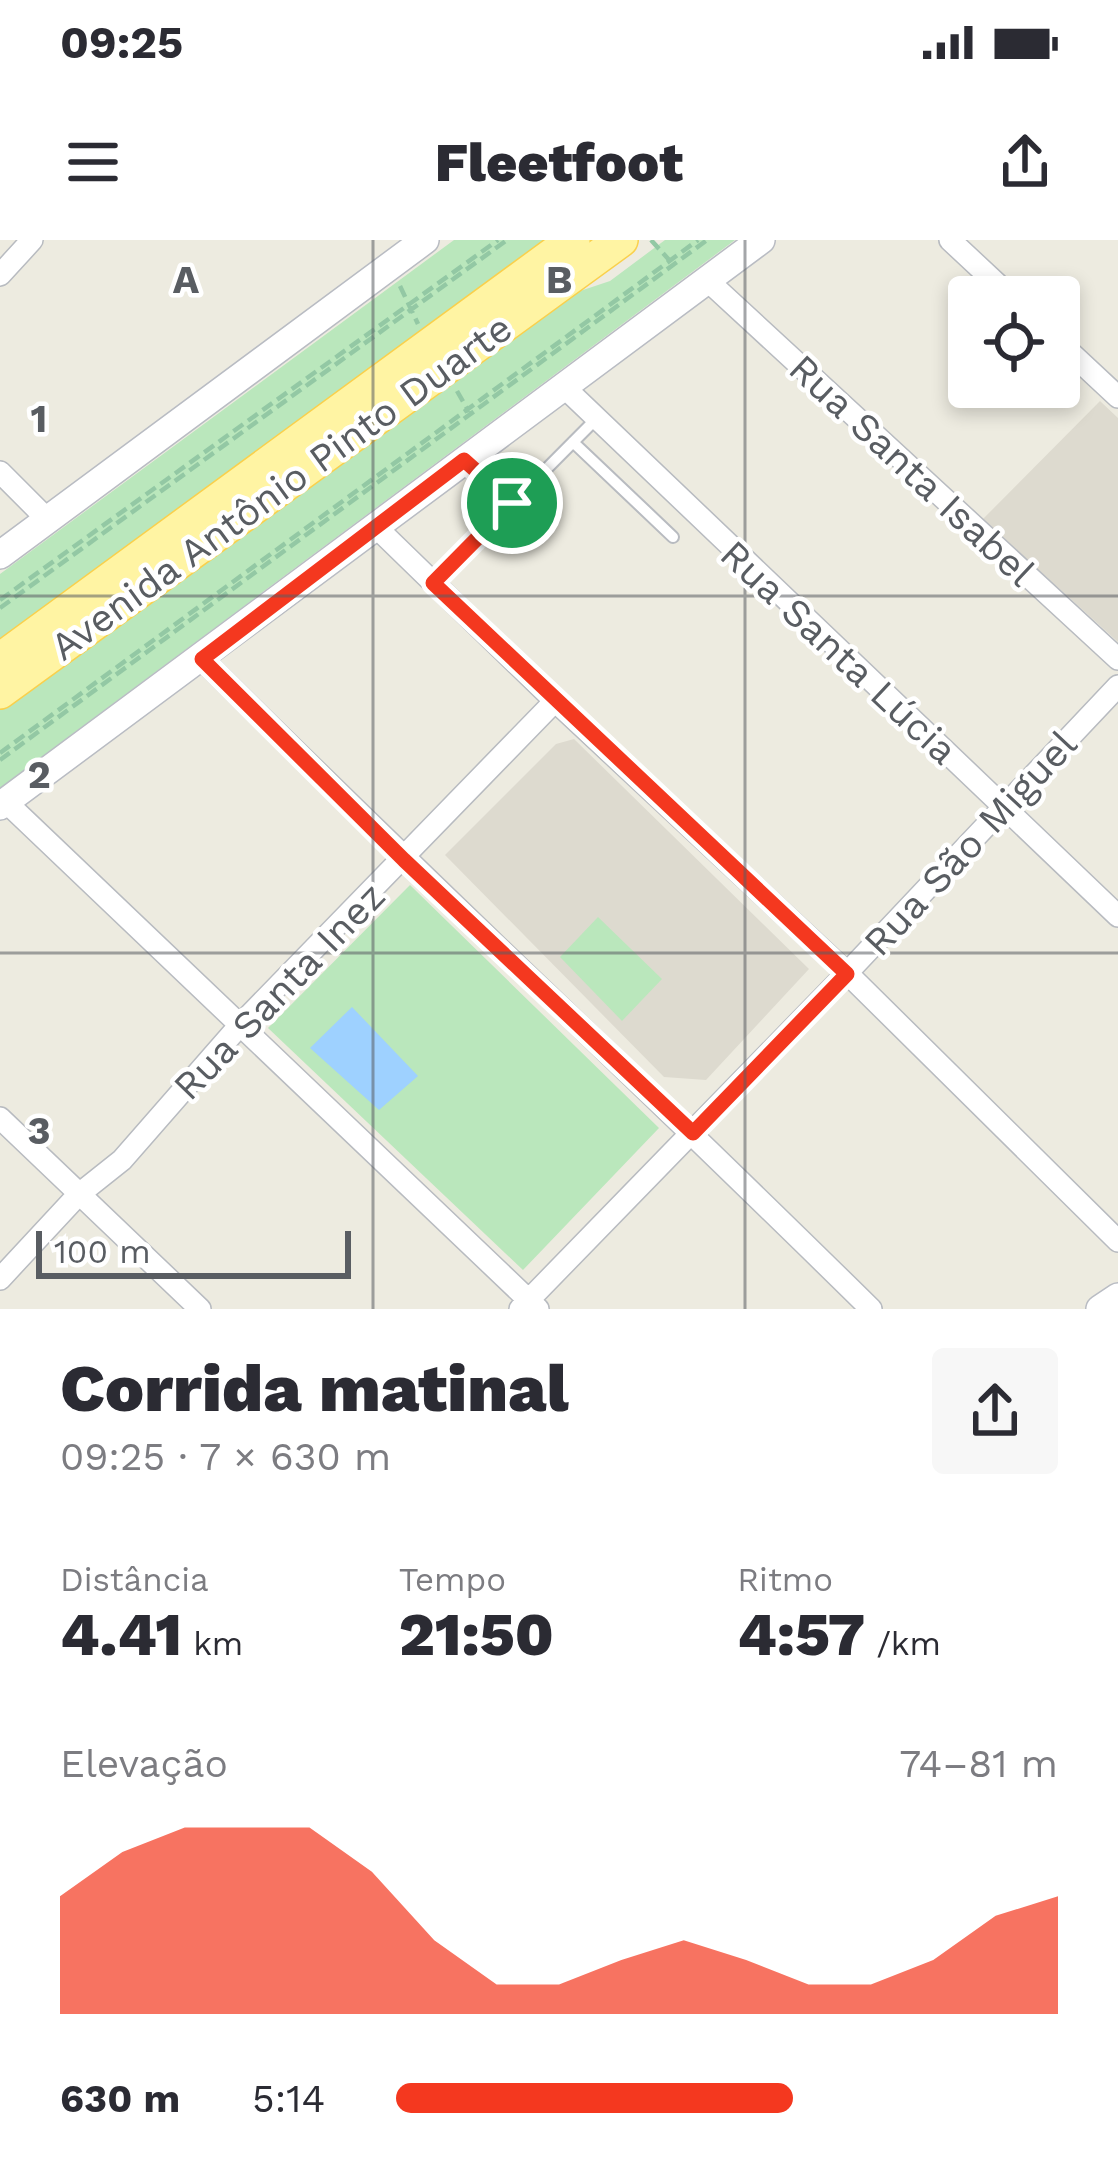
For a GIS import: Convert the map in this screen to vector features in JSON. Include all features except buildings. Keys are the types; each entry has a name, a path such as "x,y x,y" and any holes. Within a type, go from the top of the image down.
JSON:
{"main road":[{"name":"Avenida Antônio Pinto Duarte","path":"0,661 573,240"},
{"name":"Avenida Antônio Pinto Duarte","path":"0,692 621,240"},
{"path":"3,804 761,240"},
{"path":"0,555 413,243"},
{"path":"1100,1309 1118,1297"}],"street":[{"path":"0,275 32,240"},
{"path":"950,240 989,276"},
{"name":"Rua Santa Isabel","path":"700,285 1118,659"},
{"path":"1080,362 1118,397"},
{"name":"Rua Santa Lúcia","path":"563,386 1118,916"},
{"path":"0,472 48,520"},
{"path":"376,527 847,974 1118,1241"},
{"path":"202,659 404,860 872,1309"},
{"name":"Rua São Miguel","path":"529,1306 1118,686"},
{"name":"Rua Santa Inez","path":"0,1279 78,1195 122,1160 240,1025 555,701"},
{"path":"3,804 240,1025 529,1306"},
{"path":"0,1118 200,1309"}],"lane":[{"path":"433,583 595,420"},
{"path":"573,442 673,537"},
{"path":"464,460 512,503"}],"path":[{"path":"0,604 498,240"},
{"path":"0,604 507,240"},
{"path":"652,240 671,263 700,285"},
{"path":"671,263 698,240"},
{"path":"0,757 707,240"}],"shaded area":[{"path":"1100,401 1118,418 1118,642 983,519"},
{"path":"574,739 809,969 706,1080 664,1077 445,855 556,744"}],"green space":[{"path":"454,240 553,240 0,648 0,574"},
{"path":"665,240 735,240 0,788 0,709 556,299 610,281"},
{"path":"410,885 659,1128 523,1270 268,1028"},
{"path":"598,917 662,979 622,1021 560,957"}],"water":[{"path":"352,1007 418,1076 379,1110 310,1048"}],"route":[{"path":"464,460 512,503 433,583 847,974 693,1133 404,860 202,659 464,460"}]}
